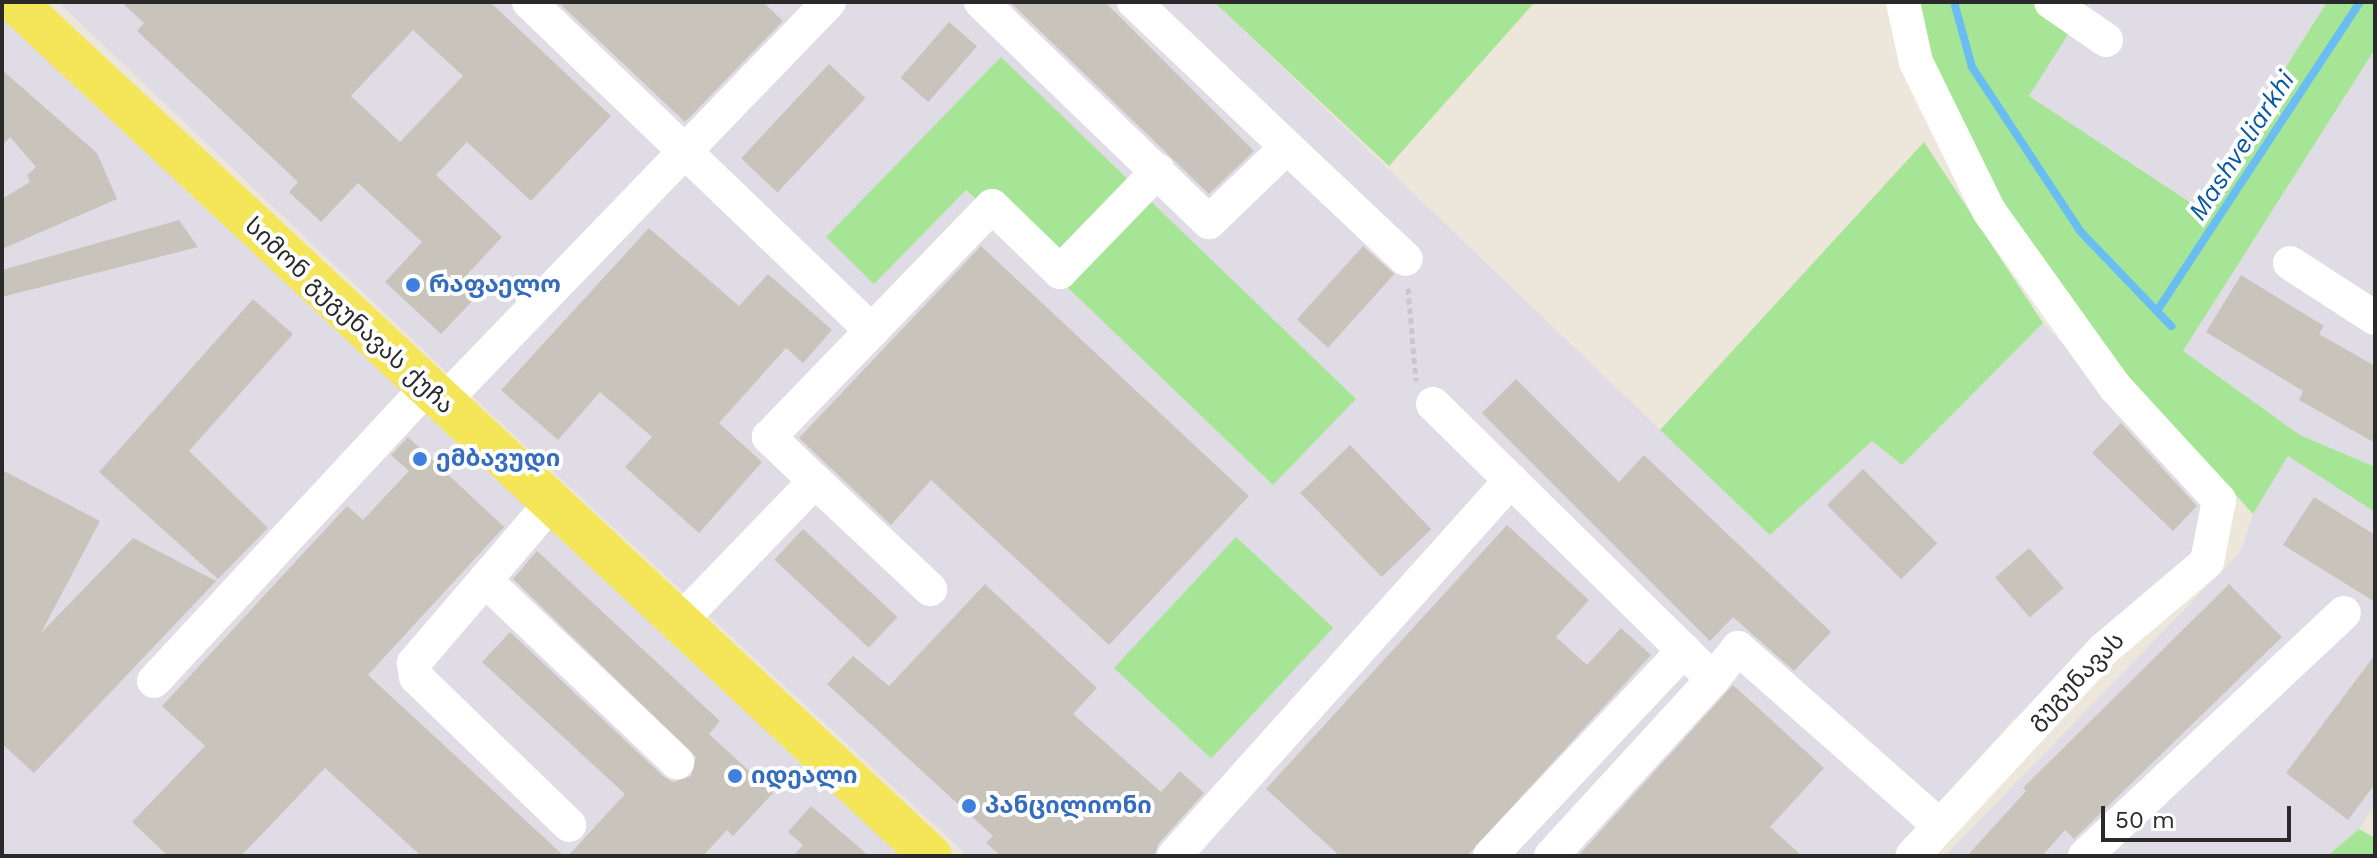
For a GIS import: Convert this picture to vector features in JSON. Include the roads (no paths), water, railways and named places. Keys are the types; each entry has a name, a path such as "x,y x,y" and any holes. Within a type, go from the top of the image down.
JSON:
{"main road":[{"name":"სიმონ გუგუნავას ქუჩა","path":"15,2 931,856"}],"street":[{"path":"529,2 872,331"},
{"path":"154,681 434,395 684,152 829,2"},
{"path":"981,2 1209,222 1287,147"},
{"path":"1134,2 1406,259"},
{"name":"გუგუნავას","path":"1903,2 1916,62 1989,211 2115,387 2219,500 2207,562 2104,649 1912,856"},
{"path":"2051,2 2106,40"},
{"path":"930,589 769,437 992,206 1060,272 1158,171"},
{"path":"2290,263 2375,318"},
{"path":"1433,404 1713,679"},
{"path":"1174,856 1511,480"},
{"path":"679,622 815,481"},
{"path":"551,503 414,663 416,677 569,825"},
{"path":"485,580 677,762"},
{"path":"2085,856 2344,613"},
{"path":"1551,856 1738,648 1939,825"},
{"path":"1490,856 1684,650"}],"waterway":[{"path":"1954,2 1972,67 2080,231 2171,326"},
{"name":"Mashveliarkhi","path":"2157,311 2360,2"}],"place":[{"name":"რაფაელო","path":"413,285"},
{"name":"ემბავუდი","path":"420,459"},
{"name":"იდეალი","path":"735,776"},
{"name":"პანცილიონი","path":"969,806"}]}
